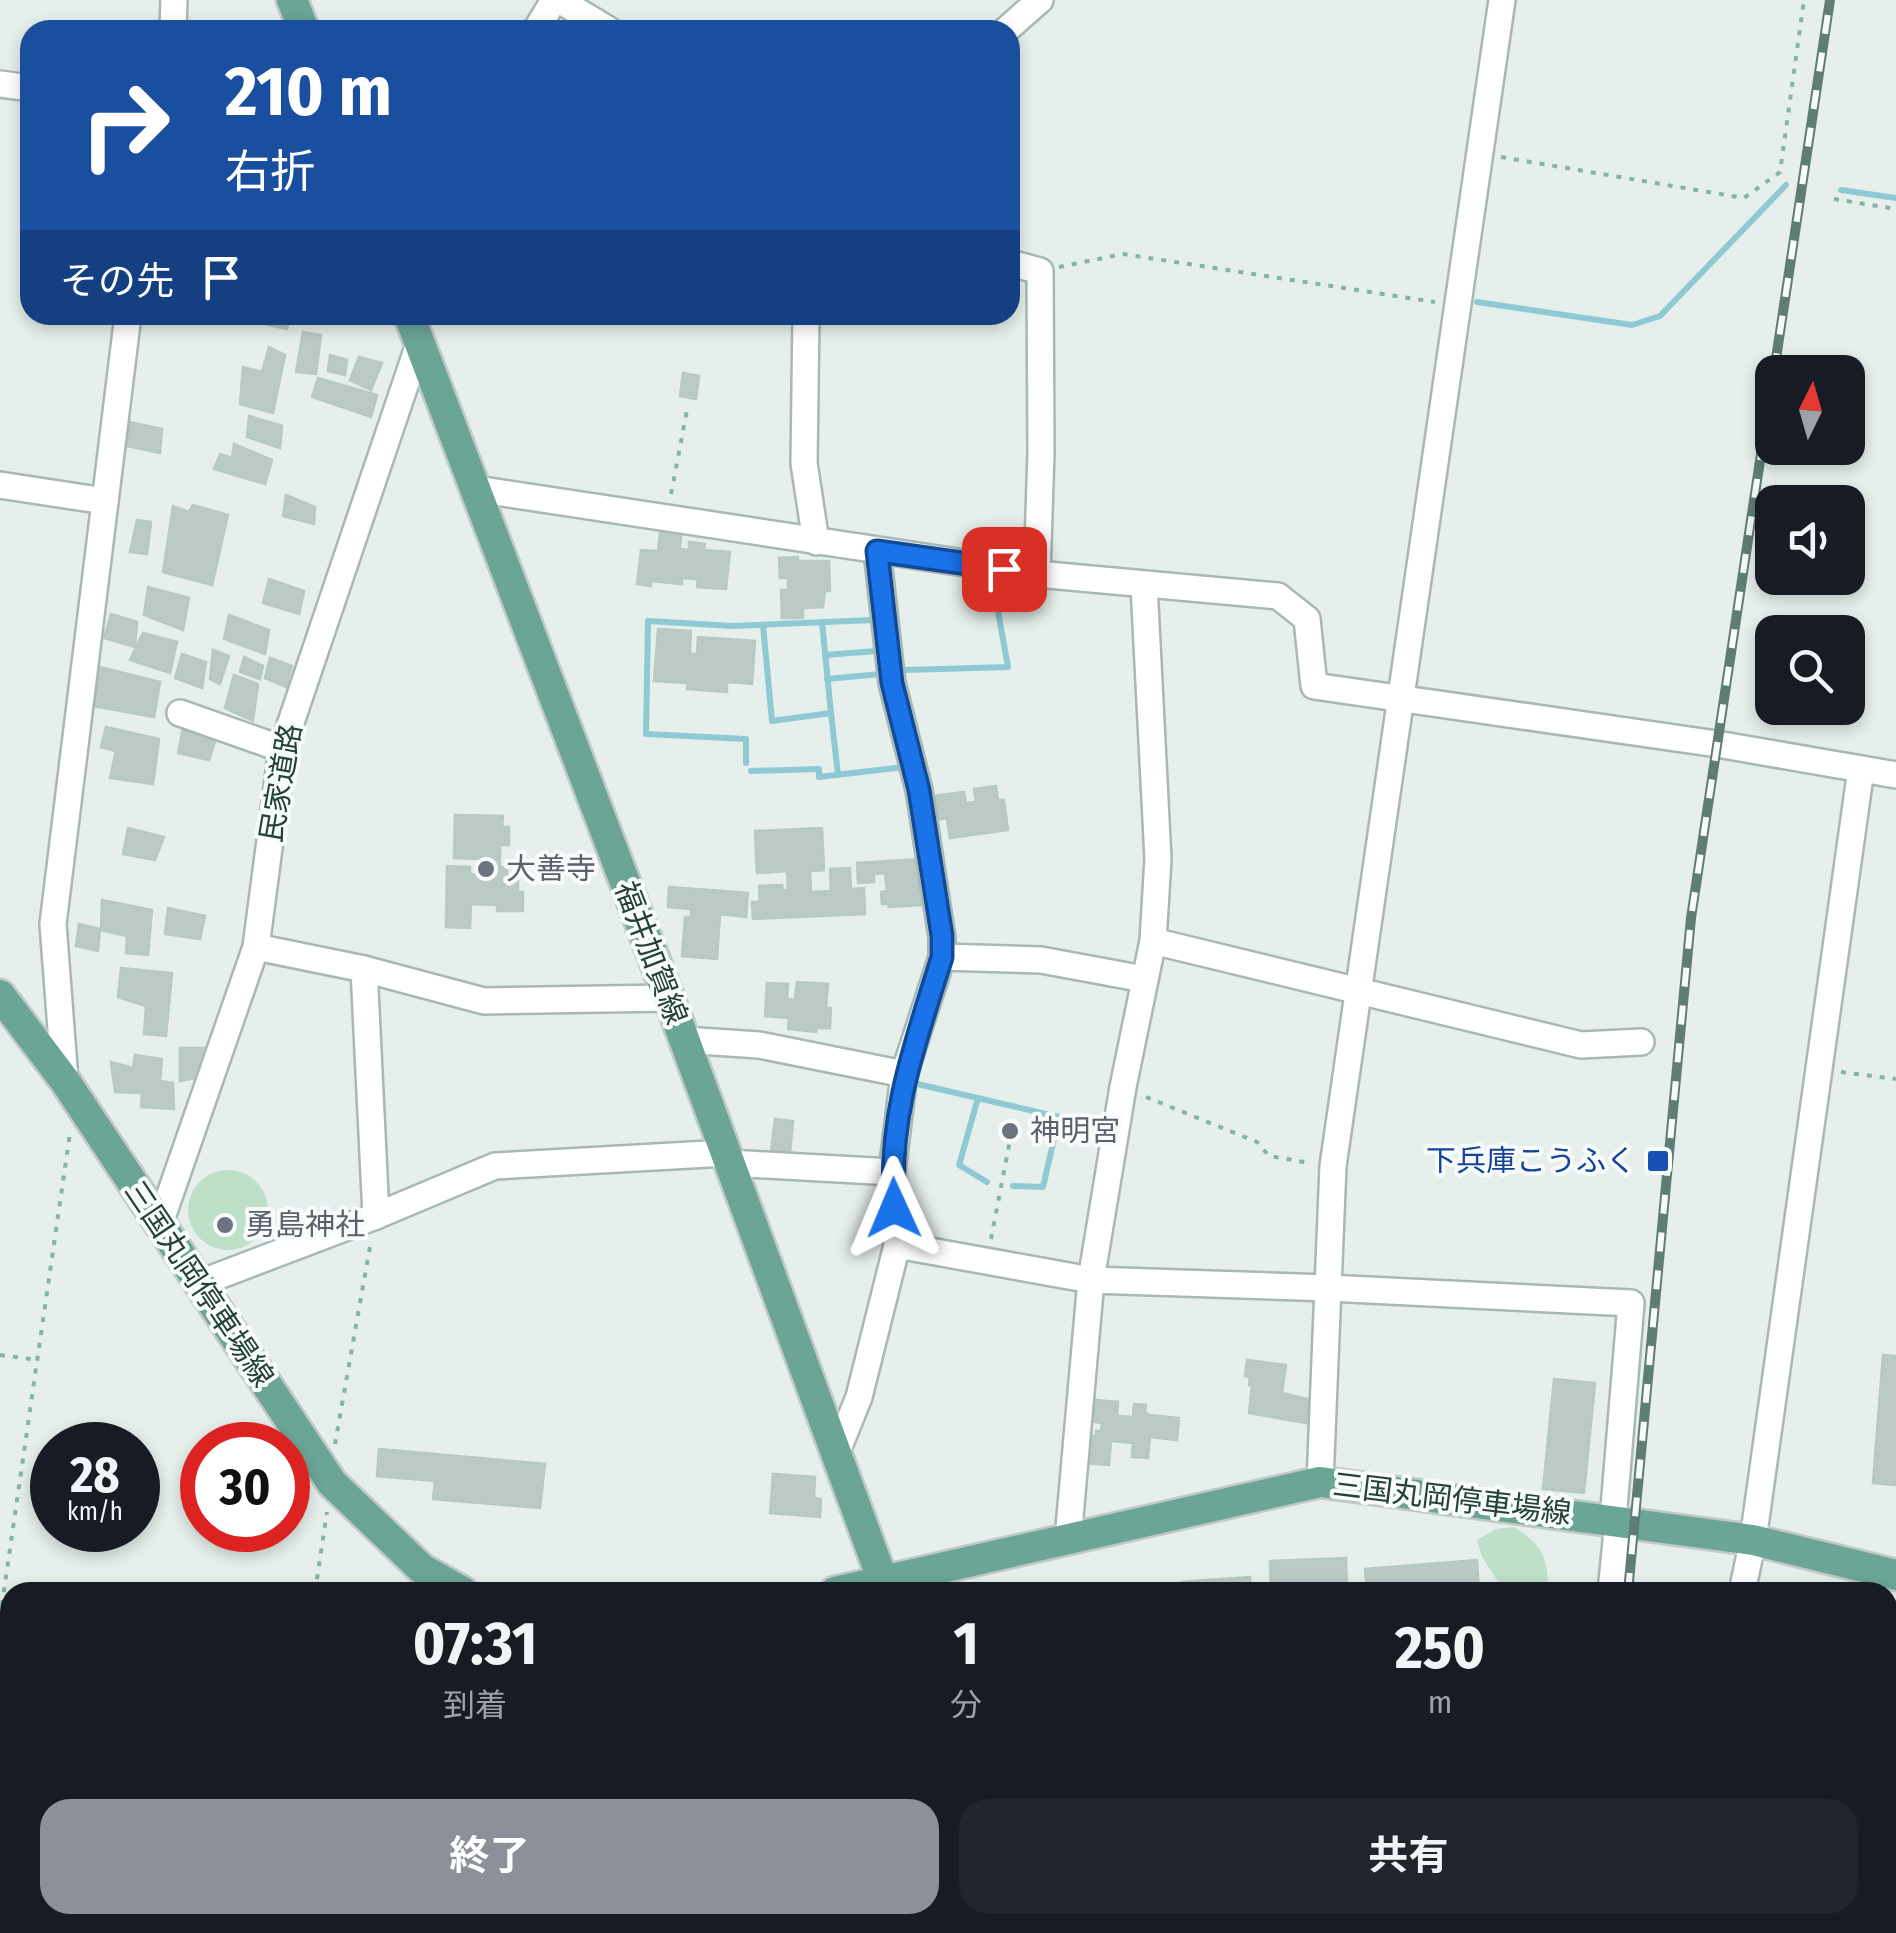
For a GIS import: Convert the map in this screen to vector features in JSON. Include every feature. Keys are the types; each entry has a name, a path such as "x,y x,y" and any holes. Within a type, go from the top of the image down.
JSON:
{"main road":[{"name":"福井加賀線","path":"412,325 669,998 883,1582"},
{"name":"三国丸岡停車場線","path":"0,995 70,1089 330,1480 422,1569 445,1582"},
{"name":"三国丸岡停車場線","path":"907,1582 1068,1539 1320,1482 1753,1540 1896,1575"}],"street":[{"path":"557,0 592,20"},
{"path":"1017,20 1040,0"},
{"path":"1320,1482 1333,1166 1502,0"},
{"path":"1020,267 1041,453 1036,574"},
{"path":"70,1089 53,924 127,325"},
{"path":"806,325 804,463 816,542"},
{"name":"民家道路","path":"158,1226 256,946 282,749 419,344"},
{"path":"0,485 105,501"},
{"path":"476,489 1036,574 1278,596 1307,620 1314,686 1716,744 1896,775"},
{"path":"836,1454 860,1397 897,1244 892,1172 904,1074 942,957 919,790 892,683 877,551"},
{"path":"1068,1539 1091,1280 1122,1087 1152,941 1158,859 1144,585"},
{"path":"180,713 282,749"},
{"path":"1744,1582 1861,769"},
{"path":"1152,941 1580,1045 1641,1042"},
{"path":"256,946 484,1001 669,998"},
{"path":"942,957 1041,960 1144,978"},
{"path":"364,969 376,1216"},
{"path":"684,1040 759,1045 904,1074"},
{"path":"200,1282 495,1166 728,1158 892,1172"},
{"path":"897,1244 1091,1280 1630,1303 1612,1582"}],"path":[{"path":"1480,153 1744,198 1780,172 1804,0"},
{"path":"1834,199 1896,209"},
{"path":"1020,267 1123,254 1456,305"},
{"path":"666,518 688,405"},
{"path":"1820,1069 1896,1079"},
{"path":"1122,1087 1257,1142 1269,1156 1333,1166"},
{"path":"5,1582 38,1360 70,1089"},
{"path":"986,1262 1010,1140"},
{"path":"316,1582 376,1216"},
{"path":"0,1355 38,1360"}],"green space":[{"path":"228,1170 243,1173 256,1182 265,1195 265,1225 256,1238 243,1247 228,1250 213,1247 200,1238 191,1225 188,1210 191,1195 200,1182 213,1173"},
{"path":"1514,1527 1538,1546 1548,1582 1498,1582 1482,1557 1477,1540 1496,1529"}],"building":[{"path":"303,332 321,335 316,374 296,372"},
{"path":"269,347 285,355 273,413 240,404 243,367 262,372"},
{"path":"330,355 347,360 345,375 328,371"},
{"path":"359,357 382,363 371,390 350,380"},
{"path":"683,373 699,376 696,399 680,396"},
{"path":"318,378 377,395 371,417 312,397"},
{"path":"249,416 282,426 280,448 247,437"},
{"path":"129,422 162,429 160,453 127,446"},
{"path":"234,444 272,460 265,484 214,469 220,454 232,458"},
{"path":"286,495 315,507 314,524 283,516"},
{"path":"193,505 228,515 212,585 163,572 173,506 189,512"},
{"path":"137,520 151,522 147,554 130,552"},
{"path":"660,532 681,535 680,549 689,550 689,542 705,544 704,550 730,552 726,589 697,587 698,579 682,578 682,584 637,584 641,550 658,551"},
{"path":"798,557 798,561 829,561 830,591 825,591 823,607 803,608 803,618 782,618 781,590 788,590 788,578 780,578 779,558"},
{"path":"269,579 304,591 299,614 263,603"},
{"path":"148,587 189,598 183,630 144,615"},
{"path":"111,614 137,622 135,647 104,638"},
{"path":"229,615 269,630 265,654 224,639"},
{"path":"658,629 691,631 690,654 697,654 698,637 755,641 752,684 727,682 727,692 687,689 688,683 654,681"},
{"path":"143,633 177,642 170,673 130,660"},
{"path":"213,650 229,656 220,684 210,679"},
{"path":"182,654 206,662 202,688 175,678"},
{"path":"244,657 263,666 260,679 240,672"},
{"path":"270,658 292,666 286,687 265,678"},
{"path":"100,667 160,682 154,717 93,706"},
{"path":"234,675 258,684 253,721 225,708"},
{"path":"106,727 159,739 153,784 110,778 116,751 101,747"},
{"path":"183,728 216,739 209,760 178,753"},
{"path":"996,786 998,800 1004,800 1008,830 950,838 947,818 936,820 933,796 964,792 966,803 976,802 974,789"},
{"path":"455,815 503,816 502,827 509,827 509,845 500,845 500,867 507,868 507,881 518,881 518,892 523,892 523,911 497,911 497,905 471,904 470,928 446,927 447,866 470,867 470,874 480,875 480,859 454,858"},
{"path":"128,828 164,837 155,860 123,854"},
{"path":"822,828 824,870 810,871 811,892 831,891 830,869 850,868 851,889 864,888 865,914 753,919 752,902 760,902 759,886 782,885 783,890 788,890 787,871 757,873 755,831"},
{"path":"920,859 923,905 882,904 881,892 887,891 885,873 874,874 874,882 858,883 857,863"},
{"path":"669,887 748,893 746,917 720,914 717,959 682,956 685,917 691,917 691,909 668,907"},
{"path":"102,900 152,910 148,955 126,953 127,936 101,930"},
{"path":"168,908 205,916 200,939 165,934"},
{"path":"79,924 100,929 98,951 76,946"},
{"path":"121,968 172,973 166,1036 144,1034 146,1006 118,997"},
{"path":"797,982 828,984 826,1008 831,1008 830,1028 817,1028 816,1032 788,1029 789,1018 765,1016 767,983 788,984 787,999 795,1000"},
{"path":"180,1048 210,1048 211,1075 180,1081"},
{"path":"135,1055 162,1059 160,1081 173,1083 174,1109 141,1107 142,1093 115,1092 111,1062 133,1068"},
{"path":"775,1119 793,1121 790,1154 771,1152"},
{"path":"1883,1355 1896,1356 1896,1485 1873,1483"},
{"path":"1247,1360 1286,1365 1282,1393 1315,1401 1312,1424 1249,1413 1252,1385 1250,1377 1245,1376"},
{"path":"1554,1379 1595,1383 1584,1493 1543,1489"},
{"path":"1096,1400 1118,1402 1117,1416 1133,1417 1134,1404 1146,1405 1145,1412 1150,1415 1179,1418 1177,1440 1150,1437 1148,1458 1132,1457 1133,1443 1111,1441 1109,1465 1084,1463 1086,1436 1096,1436 1096,1431 1101,1431 1102,1423 1094,1422"},
{"path":"379,1449 545,1464 540,1508 433,1499 435,1481 377,1476"},
{"path":"773,1474 815,1477 814,1498 821,1499 820,1517 770,1513"},
{"path":"1346,1558 1347,1582 1271,1582 1270,1561"},
{"path":"1477,1560 1478,1582 1366,1582 1365,1569"},
{"path":"1250,1577 1250,1582 1182,1582"}],"waterway":[{"path":"1477,302 1632,325 1660,316 1786,185"},
{"path":"1841,190 1896,198"},
{"path":"905,670 1008,667 992,578"},
{"path":"746,763 746,739 646,734 648,621 733,626 872,620"},
{"path":"763,625 772,721 831,713 822,622"},
{"path":"825,655 877,651"},
{"path":"827,679 881,674"},
{"path":"831,713 838,775"},
{"path":"751,771 819,769 819,777 904,767"},
{"path":"913,1079 913,1083 1059,1117 1043,1187 1013,1186"},
{"path":"978,1098 959,1165 987,1182"}],"railway":[{"path":"1777,355 1830,0"},
{"path":"1629,1582 1691,918 1759,465"}],"place":[{"name":"大善寺","path":"486,869"},
{"name":"神明宮","path":"1010,1131"},
{"name":"下兵庫こうふく","path":"1658,1161"},
{"name":"勇島神社","path":"225,1225"}],"route":[{"path":"894,1208 892,1172 904,1074 942,957 942,936 919,790 892,683 877,551 1004,569"}]}
